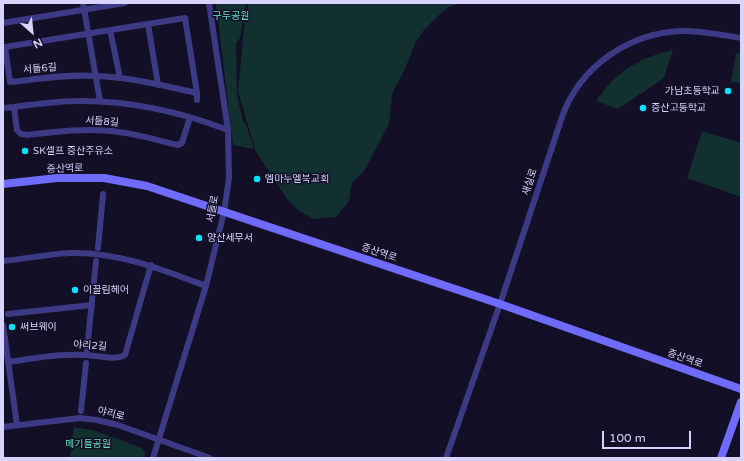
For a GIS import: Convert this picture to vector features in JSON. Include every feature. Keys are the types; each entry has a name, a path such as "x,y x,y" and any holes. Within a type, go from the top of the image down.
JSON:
{"street":[{"path":"3,23 84,6 125,3"},
{"name":"서들로","path":"153,458 206,286 224,212 228,178 228,130 209,3"},
{"path":"84,6 100,101"},
{"name":"서들6길","path":"185,18 197,97 158,85 120,78 96,76 73,76 10,82 5,47 110,30 185,18"},
{"path":"148,24 158,85"},
{"path":"110,30 120,78"},
{"name":"새실로","path":"446,458 500,304 564,110 574,92 585,77 616,50 629,43 655,34 684,31 741,38"},
{"name":"서들8길","path":"3,108 56,102 100,101 126,103 190,117 228,130"},
{"name":"서들8길","path":"14,107 17,130 21,134 27,135 80,130 110,131 137,135 178,145 182,144 190,117"},
{"name":"증산역로","path":"3,184 57,178 104,178 147,186 500,304 741,390"},
{"path":"98,248 103,194"},
{"path":"3,262 70,253 130,259 206,286"},
{"path":"87,350 96,261"},
{"name":"야리2길","path":"8,362 87,354 119,359 125,355 152,266"},
{"path":"8,314 92,305"},
{"path":"3,325 17,425"},
{"path":"81,411 86,363"},
{"path":"721,458 741,402"},
{"name":"야리로","path":"3,427 80,418 97,420 118,425 210,458"}],"green space":[{"name":"구두공원","path":"216,3 246,3 240,38 236,43 237,95 243,121 246,125 254,149 233,145"},
{"path":"249,3 462,3 449,7 439,15 423,31 415,44 404,71 392,94 389,124 364,171 352,183 349,201 336,217 314,219 299,211 287,199 256,152 238,91 245,19"},
{"path":"673,50 664,78 618,109 596,101 620,74 629,68 649,57"},
{"path":"736,53 741,54 741,83 731,82"},
{"path":"702,131 741,143 741,197 687,178"},
{"name":"메기들공원","path":"74,427 96,431 142,448 146,453 144,458 70,458"}],"place":[{"name":"가남초등학교","path":"728,91"},
{"name":"증산고등학교","path":"643,108"},
{"name":"SK셀프 증산주유소","path":"25,151"},
{"name":"엠마누엘북교회","path":"257,179"},
{"name":"양산세무서","path":"199,238"},
{"name":"이끌림헤어","path":"75,290"},
{"name":"써브웨이","path":"12,327"}]}
